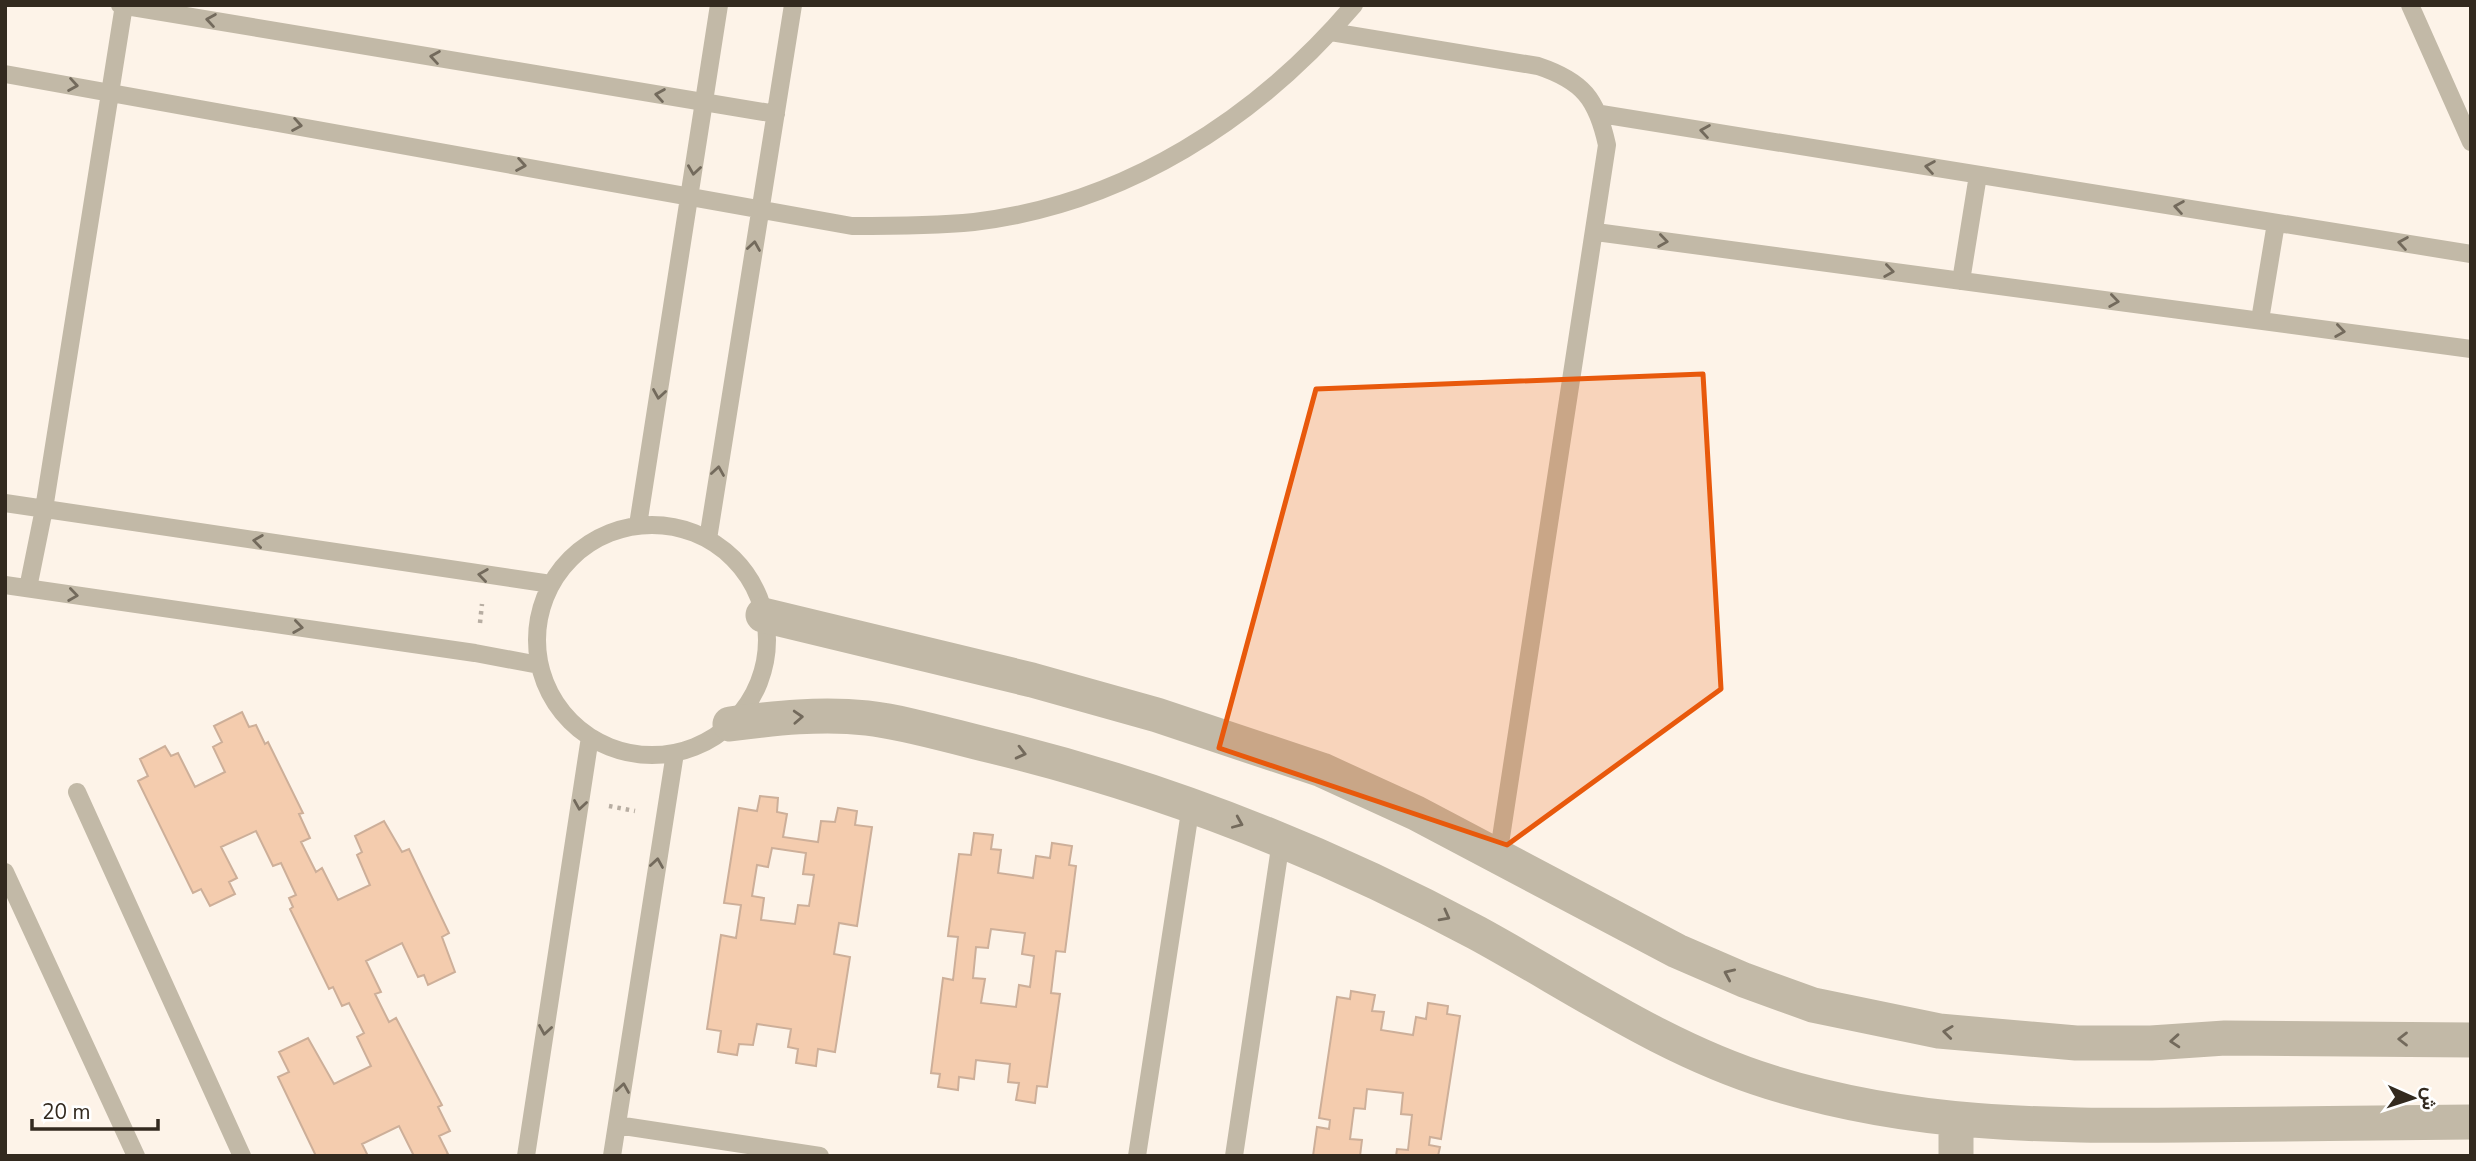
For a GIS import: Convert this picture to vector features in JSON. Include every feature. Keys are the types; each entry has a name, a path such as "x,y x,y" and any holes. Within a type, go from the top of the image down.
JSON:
{"street":[{"path":"763,615 1032,680 1240,741 1322,770 1416,813 1677,951 1744,980 1813,1005 1876,1020 1990,1037 2076,1043 2151,1043 2225,1038 2471,1040"},
{"path":"730,724 823,715 910,725 1045,759 1191,805 1399,892 1482,936 1629,1022 1698,1055 1768,1081 1840,1101 1956,1121 2047,1126 2471,1122"},
{"path":"1956,1121 1956,1156"}],"lane":[{"path":"28,588 44,509 123,5 776,114"},
{"path":"638,525 719,5"},
{"path":"708,538 793,5"},
{"path":"5,74 852,226 914,226 976,221 1036,209 1094,192 1150,169 1204,140 1249,108 1331,32 1354,5"},
{"path":"2410,5 2471,142"},
{"path":"1331,32 1538,65 1575,82 1601,114 1607,145 1596,232 1498,857"},
{"path":"1601,114 2471,254"},
{"path":"1962,281 1978,174"},
{"path":"2260,320 2276,223"},
{"path":"1596,232 2471,349"},
{"path":"5,503 551,584"},
{"path":"638,525 674,526 708,538 736,561 756,591 763,615 766,626 765,662 753,696 730,724 700,745 675,753 630,754 590,737 568,719 547,689 539,665 538,617 551,584 573,555 603,535 638,525"},
{"path":"5,585 475,653 539,665"},
{"path":"526,1156 590,737"},
{"path":"612,1156 675,753"},
{"path":"77,792 242,1156"},
{"path":"1137,1156 1191,805"},
{"path":"1234,1156 1281,841"},
{"path":"5,872 136,1156"},
{"path":"617,1125 820,1156"}],"path":[{"path":"475,653 486,575"},
{"path":"581,801 664,817"}],"highlighted area":[{"path":"1703,374 1721,689 1507,845 1219,748 1316,389"}],"building":[{"path":"242,712 249,727 256,725 265,744 268,742 303,813 299,814 310,838 301,842 316,872 322,868 338,900 370,885 357,855 362,852 355,836 384,821 402,852 409,849 449,933 442,937 455,972 428,985 424,975 418,977 402,943 366,961 381,992 375,994 389,1022 396,1018 442,1105 438,1107 450,1131 439,1136 448,1154 444,1156 414,1156 399,1126 362,1144 368,1156 316,1156 278,1077 289,1072 279,1052 308,1038 334,1084 371,1066 357,1037 364,1033 349,1003 342,1006 333,987 329,989 290,909 293,907 289,898 296,895 281,863 273,866 256,831 221,847 237,878 229,882 235,894 210,906 201,889 193,893 138,781 148,776 140,759 165,746 171,756 178,753 195,787 225,772 213,747 222,742 214,726"},
{"path":"760,796 778,798 777,812 787,814 783,837 818,842 821,821 835,822 838,808 857,811 855,825 872,827 857,926 839,923 834,954 850,957 835,1052 818,1049 816,1066 796,1063 798,1049 788,1047 791,1029 757,1024 753,1045 739,1044 737,1055 718,1052 721,1031 707,1029 721,935 736,938 741,905 724,903 739,808 757,811","holes":["772,848 806,853 803,874 814,875 809,906 798,905 795,924 761,920 764,898 752,896 757,865 768,867"]},
{"path":"974,833 993,835 991,849 1001,850 998,873 1033,878 1036,856 1050,858 1052,843 1072,846 1069,865 1076,866 1065,952 1056,951 1051,993 1060,994 1047,1087 1037,1086 1035,1103 1016,1100 1019,1083 1008,1082 1010,1064 976,1060 974,1079 959,1077 958,1090 938,1087 940,1074 931,1073 943,978 953,980 958,937 948,936 959,854 971,855","holes":["991,929 1025,933 1022,954 1034,956 1030,987 1019,985 1016,1007 981,1003 985,979 973,978 976,947 988,948"]},
{"path":"1351,991 1375,995 1372,1011 1384,1012 1381,1030 1413,1035 1416,1017 1426,1019 1428,1003 1448,1006 1447,1014 1460,1016 1441,1139 1430,1137 1429,1145 1440,1147 1438,1156 1396,1156 1397,1149 1408,1150 1412,1115 1401,1114 1403,1093 1367,1089 1365,1109 1354,1108 1350,1139 1362,1140 1360,1156 1313,1156 1317,1127 1329,1129 1330,1120 1319,1118 1337,997 1350,999"}]}
